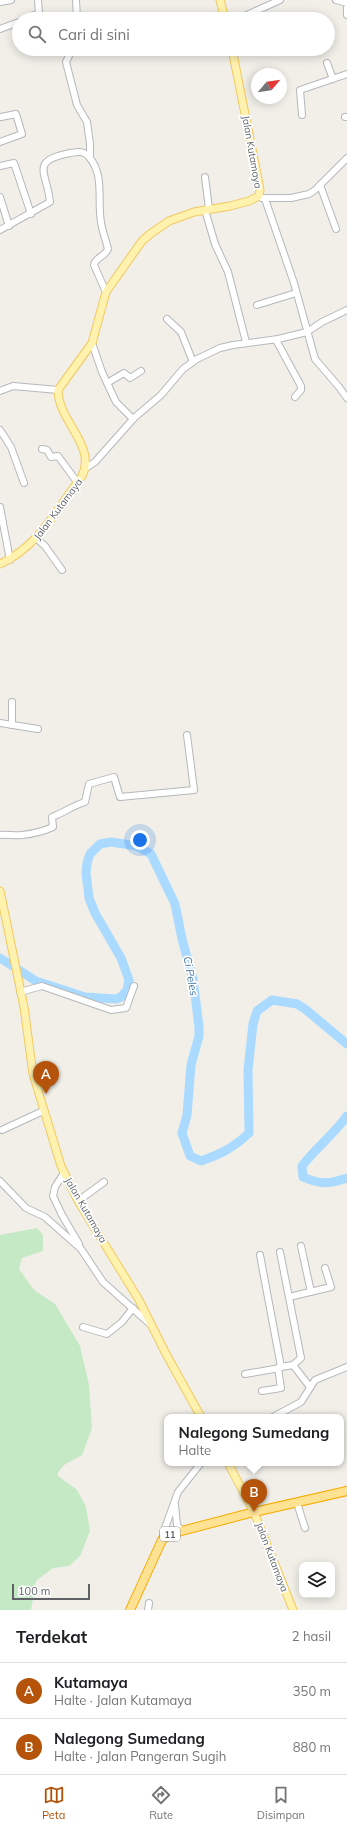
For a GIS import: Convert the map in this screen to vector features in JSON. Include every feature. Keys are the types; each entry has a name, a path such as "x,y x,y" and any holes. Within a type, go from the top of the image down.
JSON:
{"highway":[{"name":"11","path":"130,1610 162,1540 170,1534 254,1512 347,1491"}],"main road":[{"path":"220,0 223,12"},
{"name":"Jalan Kutamaya","path":"0,564 10,560 23,551 36,538 86,468 86,455 62,410 58,390 92,343 106,292 142,241 150,234 178,218 194,212 230,206 262,197 233,56"},
{"name":"Jalan Kutamaya","path":"0,891 13,951 34,1074 64,1173 78,1201 140,1300 166,1354 198,1414"},
{"name":"Jalan Kutamaya","path":"230,1466 254,1512 293,1610"}],"street":[{"path":"0,2 11,0"},
{"path":"38,0 39,12"},
{"path":"76,0 77,12"},
{"path":"253,12 280,0"},
{"path":"336,0 347,2"},
{"path":"347,8 347,15"},
{"path":"0,29 12,25"},
{"path":"69,56 66,62 77,105 87,124 90,157 99,179 100,221 108,249 105,254 94,261 94,265 106,292"},
{"path":"326,63 333,79"},
{"path":"302,115 300,90 347,74"},
{"path":"0,116 16,114 22,135 0,142"},
{"path":"0,230 50,202 44,172 44,165 47,161 53,157 79,152 90,157"},
{"path":"347,158 309,194 291,198 262,197 296,293 315,360 347,398"},
{"path":"0,166 12,162 14,163 31,214"},
{"path":"205,177 207,210 216,244 228,272 246,342"},
{"path":"320,185 336,229"},
{"path":"0,197 9,226"},
{"path":"257,305 296,293"},
{"path":"86,468 95,462 133,419 161,394 183,369 193,362 220,348 246,342 276,340 307,332 322,322 347,310"},
{"path":"167,319 181,332 193,362"},
{"path":"276,340 302,386 301,390 296,396"},
{"path":"92,343 116,402 133,419"},
{"path":"107,383 124,374 130,378 141,372"},
{"path":"0,391 13,386 58,390"},
{"path":"0,430 11,447 24,483"},
{"path":"42,449 47,450 51,457 58,456 77,482"},
{"path":"0,507 10,560"},
{"path":"36,538 45,546 62,570"},
{"path":"12,702 12,725"},
{"path":"0,723 38,729"},
{"path":"0,835 6,833 13,836 24,835 53,827 52,817 67,812 71,806 85,802 89,784 114,777 120,797 194,790 187,735"},
{"path":"20,992 42,986 111,1010 126,1008 134,986"},
{"path":"2,1130 44,1111"},
{"path":"64,1173 53,1196 62,1215 98,1276 153,1326"},
{"path":"78,1201 104,1182"},
{"path":"2,1185 26,1208 45,1217 86,1254"},
{"path":"301,1246 311,1292"},
{"path":"245,1374 293,1365 301,1358 280,1252"},
{"path":"260,1255 281,1388 262,1391"},
{"path":"289,1296 331,1287 325,1268"},
{"path":"83,1327 107,1334 122,1322 132,1308"},
{"path":"293,1365 310,1387"},
{"path":"279,1414 301,1402 315,1380 347,1367"},
{"path":"162,1540 178,1492 184,1482 198,1466"},
{"path":"175,1501 177,1523 181,1530"},
{"path":"297,1503 305,1528"},
{"path":"148,1610 149,1603"}],"green space":[{"path":"37,1228 43,1235 43,1251 22,1258 19,1269 34,1290 55,1304 80,1346 89,1385 92,1428 82,1455 64,1465 58,1472 58,1476 77,1490 86,1507 90,1531 80,1556 69,1566 53,1568 36,1581 31,1610 0,1610 0,1235"}],"waterway":[{"name":"Ci Peles","path":"0,958 36,981 85,997 116,999 121,997 127,990 129,980 121,958 95,913 89,898 86,873 87,863 90,854 100,844 111,842 137,846 151,854 175,904 182,939 193,979 199,1036 191,1065 187,1115 182,1133 190,1156 201,1161 226,1150 238,1143 249,1133 248,1070 253,1024 257,1011 272,1000 297,1004 347,1044"},
{"name":"Ci Peles","path":"347,1116 302,1166 303,1177 315,1181 325,1183 335,1182 347,1178"}],"place":[{"name":"Kutamaya","path":"46,1094"},
{"name":"Nalegong Sumedang","path":"254,1512"}]}
